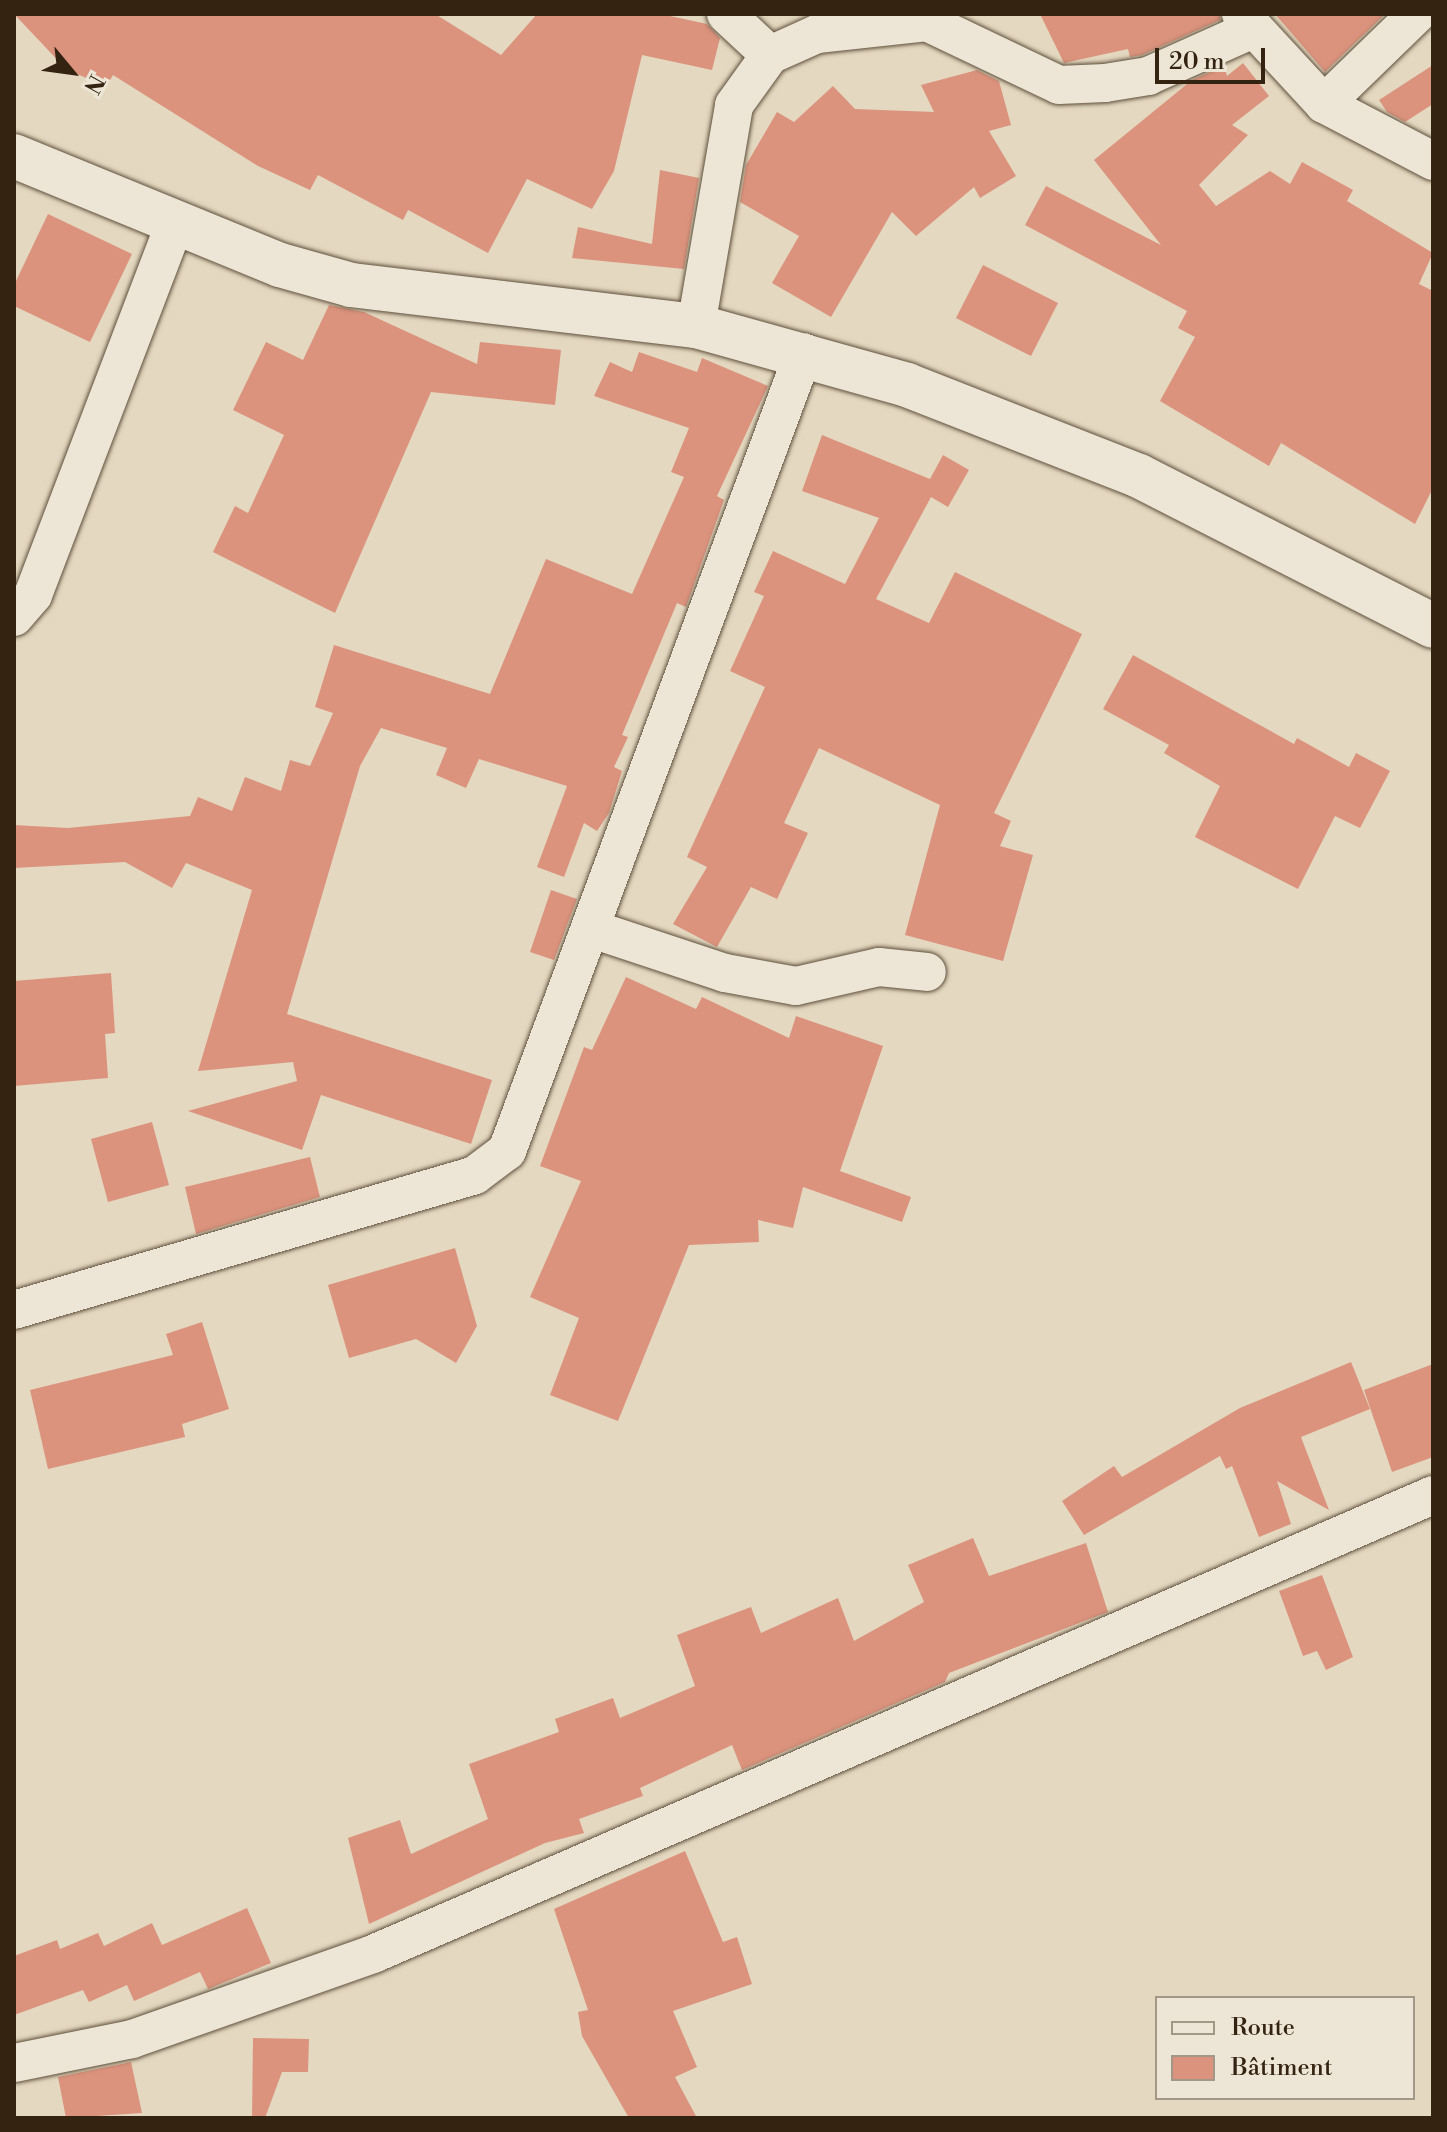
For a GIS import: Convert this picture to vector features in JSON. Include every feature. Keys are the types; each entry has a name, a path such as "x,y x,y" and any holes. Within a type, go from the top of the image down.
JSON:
{"street":[{"path":"726,14 770,55"},
{"path":"1324,104 1417,14"},
{"path":"696,326 734,105 770,55 817,34 927,22 1059,85 1105,83 1148,76 1247,22 1324,104 1433,161"},
{"path":"14,156 175,224 351,285 696,326 804,352 1114,465 1433,626"},
{"path":"14,617 33,595 175,224"},
{"path":"14,1310 475,1175 507,1151 804,352"},
{"path":"592,929 725,973 796,986 879,967 927,972"},
{"path":"14,2063 132,2039 373,1954 1433,1495"}],"building":[{"path":"14,14 435,14 501,55 537,14 661,14 707,24 720,38 712,70 642,55 614,171 592,209 527,179 488,253 408,210 403,220 318,175 310,190 258,166 113,75 106,87 66,69"},
{"path":"1040,14 1220,14 1220,20 1142,55 1130,57 1128,49 1064,63"},
{"path":"1275,14 1385,14 1325,72"},
{"path":"1243,63 1269,96 1232,125 1248,135 1199,185 1216,206 1270,171 1290,184 1302,162 1353,190 1347,201 1433,253 1419,284 1433,291 1433,488 1415,524 1281,443 1269,466 1160,401 1195,337 1178,328 1187,311 1025,225 1046,186 1161,245 1094,160 1192,80 1224,66 1227,76"},
{"path":"1433,65 1433,104 1405,122 1387,112 1379,100"},
{"path":"977,70 999,81 1011,125 989,131 1016,176 980,198 974,187 916,236 892,212 831,317 772,283 799,236 740,202 746,165 777,112 794,122 833,86 855,109 934,112 921,85"},
{"path":"660,170 699,178 684,269 572,258 578,227 652,244"},
{"path":"48,214 132,254 90,342 14,306 14,285"},
{"path":"983,265 1058,303 1031,356 956,318"},
{"path":"329,305 364,312 477,364 480,342 561,350 555,405 431,392 335,613 213,552 235,506 248,513 284,435 233,410 266,342 303,360"},
{"path":"639,352 697,372 702,358 768,386 717,496 724,500 686,607 677,603 622,735 628,737 614,767 622,771 609,813 597,831 584,823 564,877 537,867 567,786 479,759 466,788 436,775 447,748 381,728 360,766 287,1014 492,1080 471,1144 321,1095 302,1150 188,1111 297,1081 293,1062 198,1071 252,890 186,863 172,888 125,862 14,868 14,825 68,828 190,816 198,797 232,811 245,777 281,791 290,760 310,766 333,713 315,707 334,645 490,694 546,559 632,594 684,477 671,472 689,428 594,396 610,362 632,372"},
{"path":"822,435 930,479 943,455 969,470 948,507 931,497 876,599 929,623 955,572 1082,634 994,813 1011,821 1000,846 1033,855 1003,961 905,935 940,805 819,748 784,823 808,833 777,899 751,887 717,947 673,924 707,867 687,857 765,687 730,671 764,596 754,592 773,551 845,584 879,518 802,491"},
{"path":"1133,655 1294,744 1297,738 1349,767 1356,753 1390,771 1360,828 1335,816 1298,889 1195,837 1220,786 1164,753 1169,745 1103,709"},
{"path":"551,890 577,899 554,960 530,952"},
{"path":"111,973 115,1033 105,1034 108,1078 14,1086 14,981"},
{"path":"626,977 696,1009 702,997 789,1038 796,1016 883,1046 840,1171 911,1197 902,1222 803,1187 793,1228 758,1220 759,1242 689,1245 618,1421 550,1395 579,1318 530,1297 581,1181 540,1166 584,1047 592,1050"},
{"path":"152,1122 169,1185 108,1202 91,1139"},
{"path":"310,1157 320,1197 196,1234 185,1187"},
{"path":"455,1248 477,1326 456,1363 416,1339 349,1358 328,1285"},
{"path":"202,1322 229,1409 182,1424 185,1437 48,1469 30,1390 173,1355 166,1334"},
{"path":"1351,1362 1370,1409 1301,1437 1329,1510 1277,1481 1291,1524 1259,1537 1232,1466 1226,1469 1220,1456 1084,1535 1062,1501 1114,1466 1122,1477 1240,1408"},
{"path":"1433,1364 1433,1457 1392,1472 1364,1390"},
{"path":"973,1538 989,1576 1086,1543 1108,1612 949,1673 945,1682 742,1770 732,1745 640,1788 643,1796 579,1819 584,1833 545,1843 369,1924 348,1838 400,1820 411,1854 488,1819 469,1764 559,1732 555,1719 613,1698 620,1718 695,1686 677,1635 751,1607 761,1633 838,1598 854,1641 924,1602 908,1565"},
{"path":"1322,1575 1353,1657 1326,1670 1317,1651 1303,1656 1279,1591"},
{"path":"685,1851 723,1942 737,1937 752,1984 673,2011 697,2067 675,2077 697,2118 629,2118 582,2036 578,2012 588,2010 554,1909"},
{"path":"247,1908 271,1963 208,1989 200,1972 134,2001 127,1985 89,2002 83,1990 14,2015 14,1956 57,1940 60,1949 98,1933 104,1946 152,1923 162,1945"},
{"path":"253,2038 309,2039 308,2072 282,2072 265,2118 252,2118"},
{"path":"131,2062 142,2113 66,2118 58,2077"}]}
